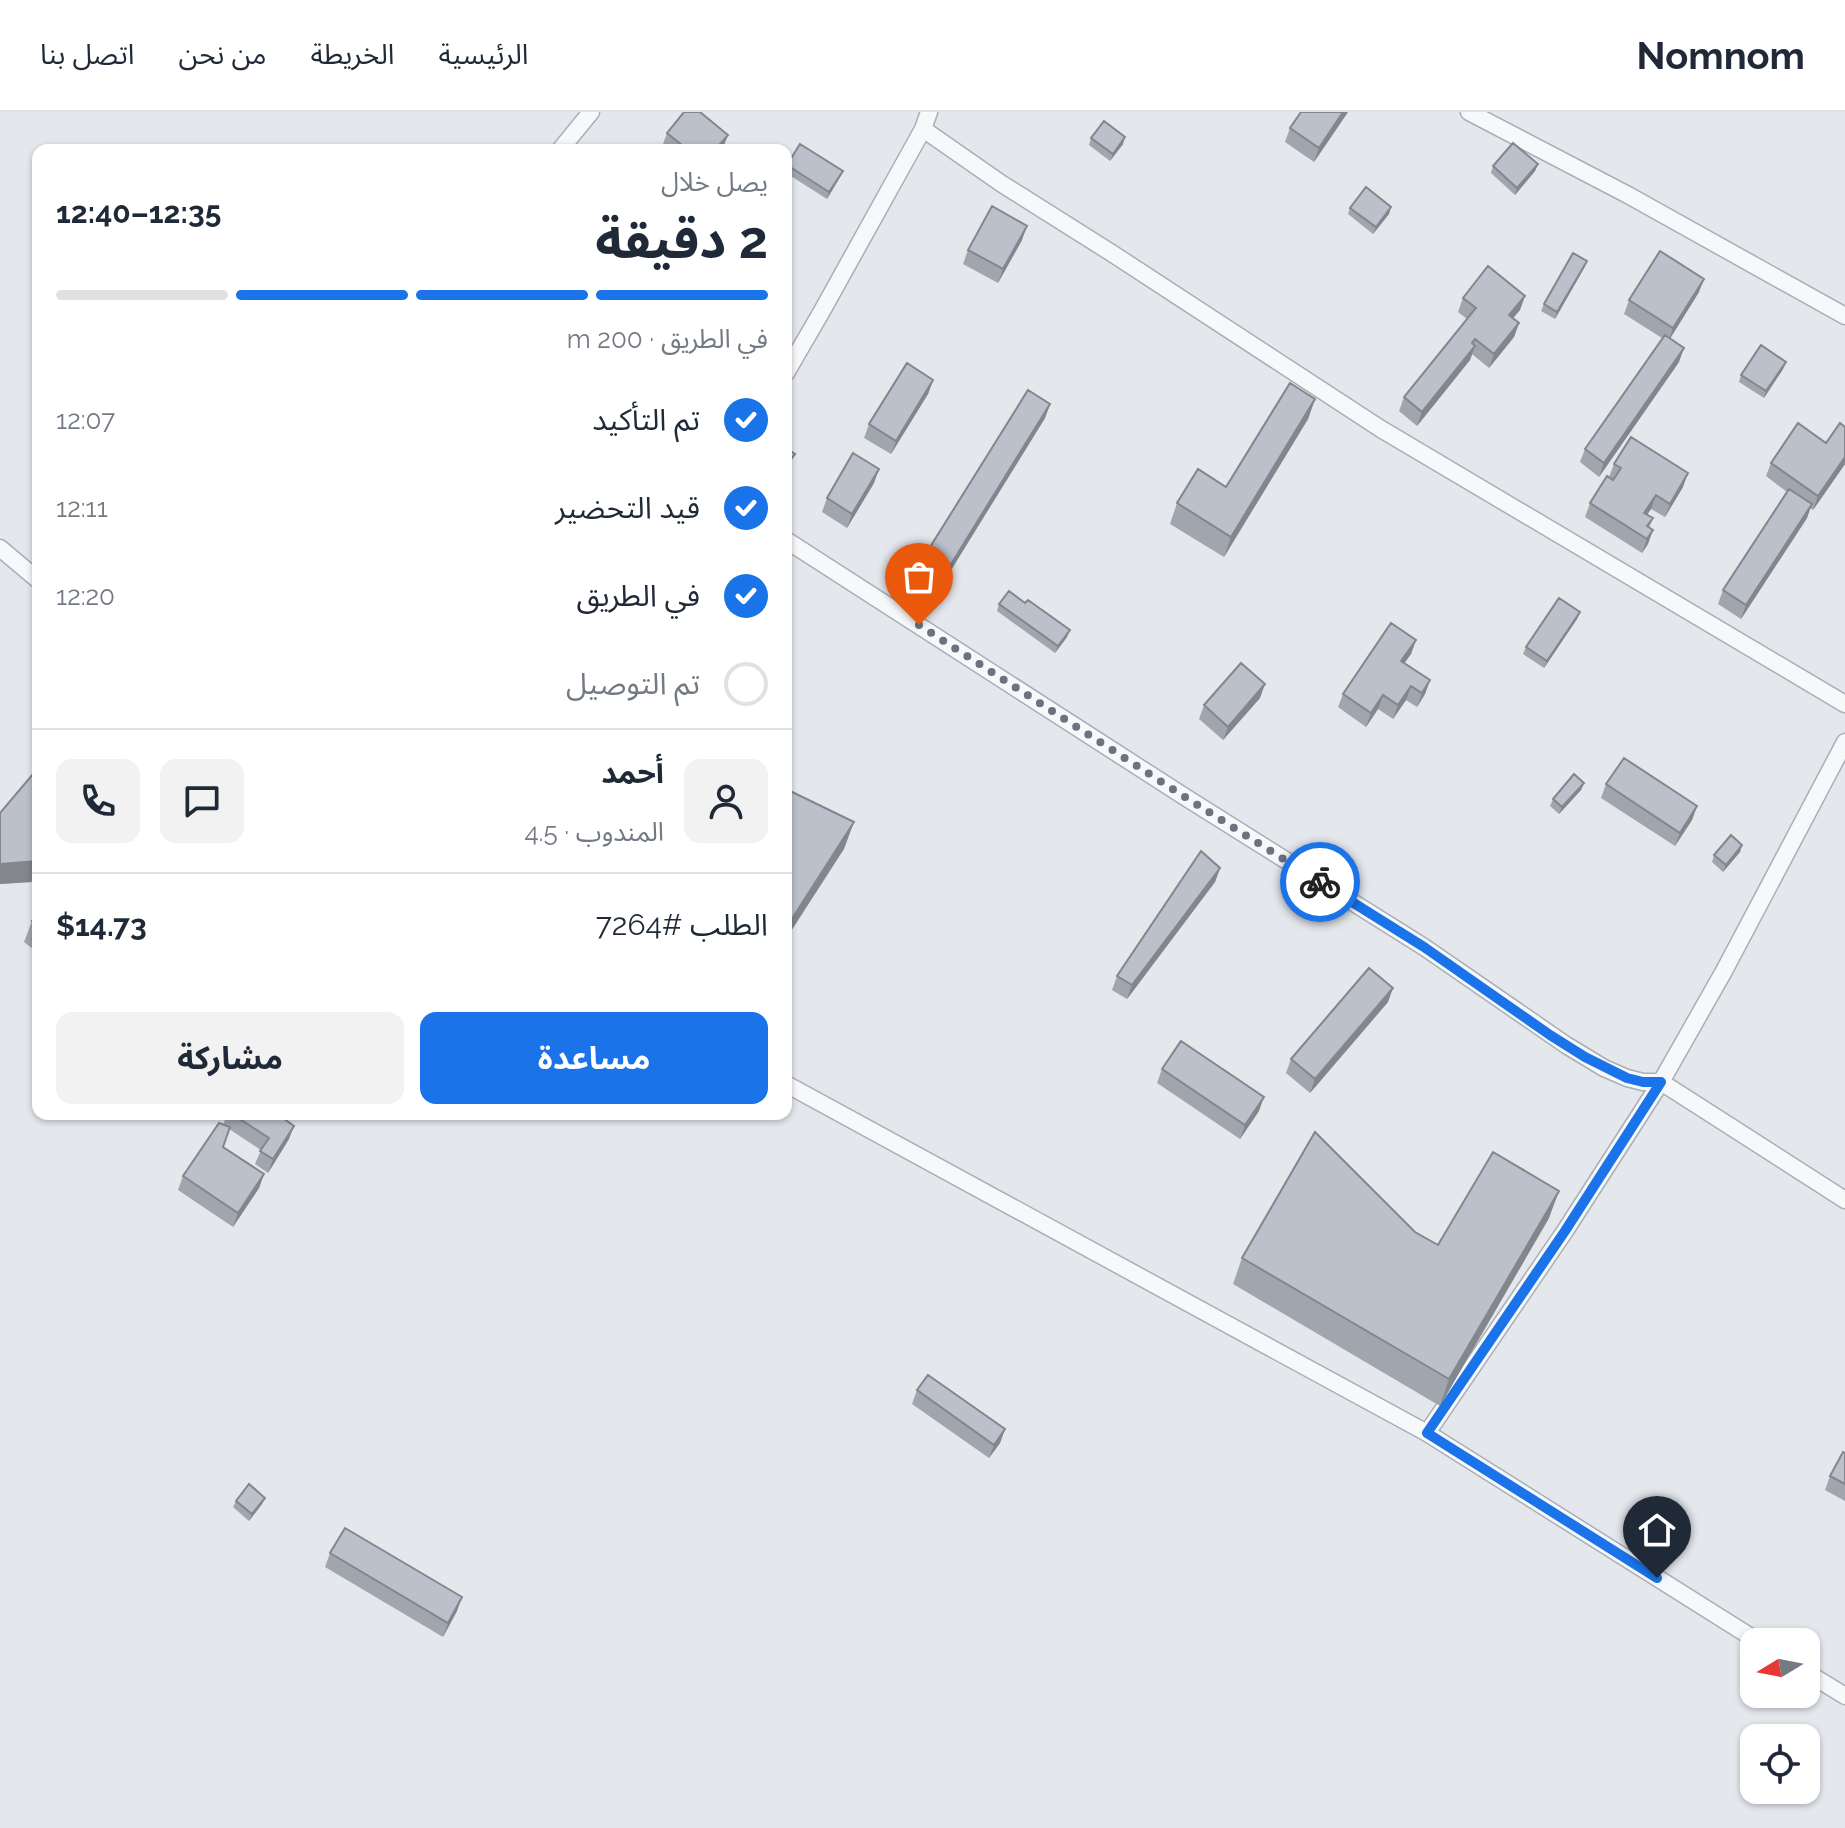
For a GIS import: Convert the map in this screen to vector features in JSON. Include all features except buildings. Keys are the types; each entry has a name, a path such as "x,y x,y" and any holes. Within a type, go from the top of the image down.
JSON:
{"lane":[{"path":"565,144 591,112"},
{"path":"792,362 923,129 929,112"},
{"path":"1469,112 1628,195 1845,316"},
{"path":"923,129 1002,184 1381,429 1845,704"},
{"path":"792,544 1424,947 1566,1045 1627,1078 1661,1082 1845,1200"},
{"path":"0,548 32,575"},
{"path":"1427,1433 1565,1231 1661,1082 1724,971 1845,742"},
{"path":"792,1087 1427,1433 1740,1630"},
{"path":"1820,1681 1845,1696"}],"way so far":[{"path":"919,625 1320,882"}],"route":[{"path":"1320,882 1424,947 1585,1057 1627,1078 1661,1082 1565,1231 1427,1433 1657,1578"}]}
